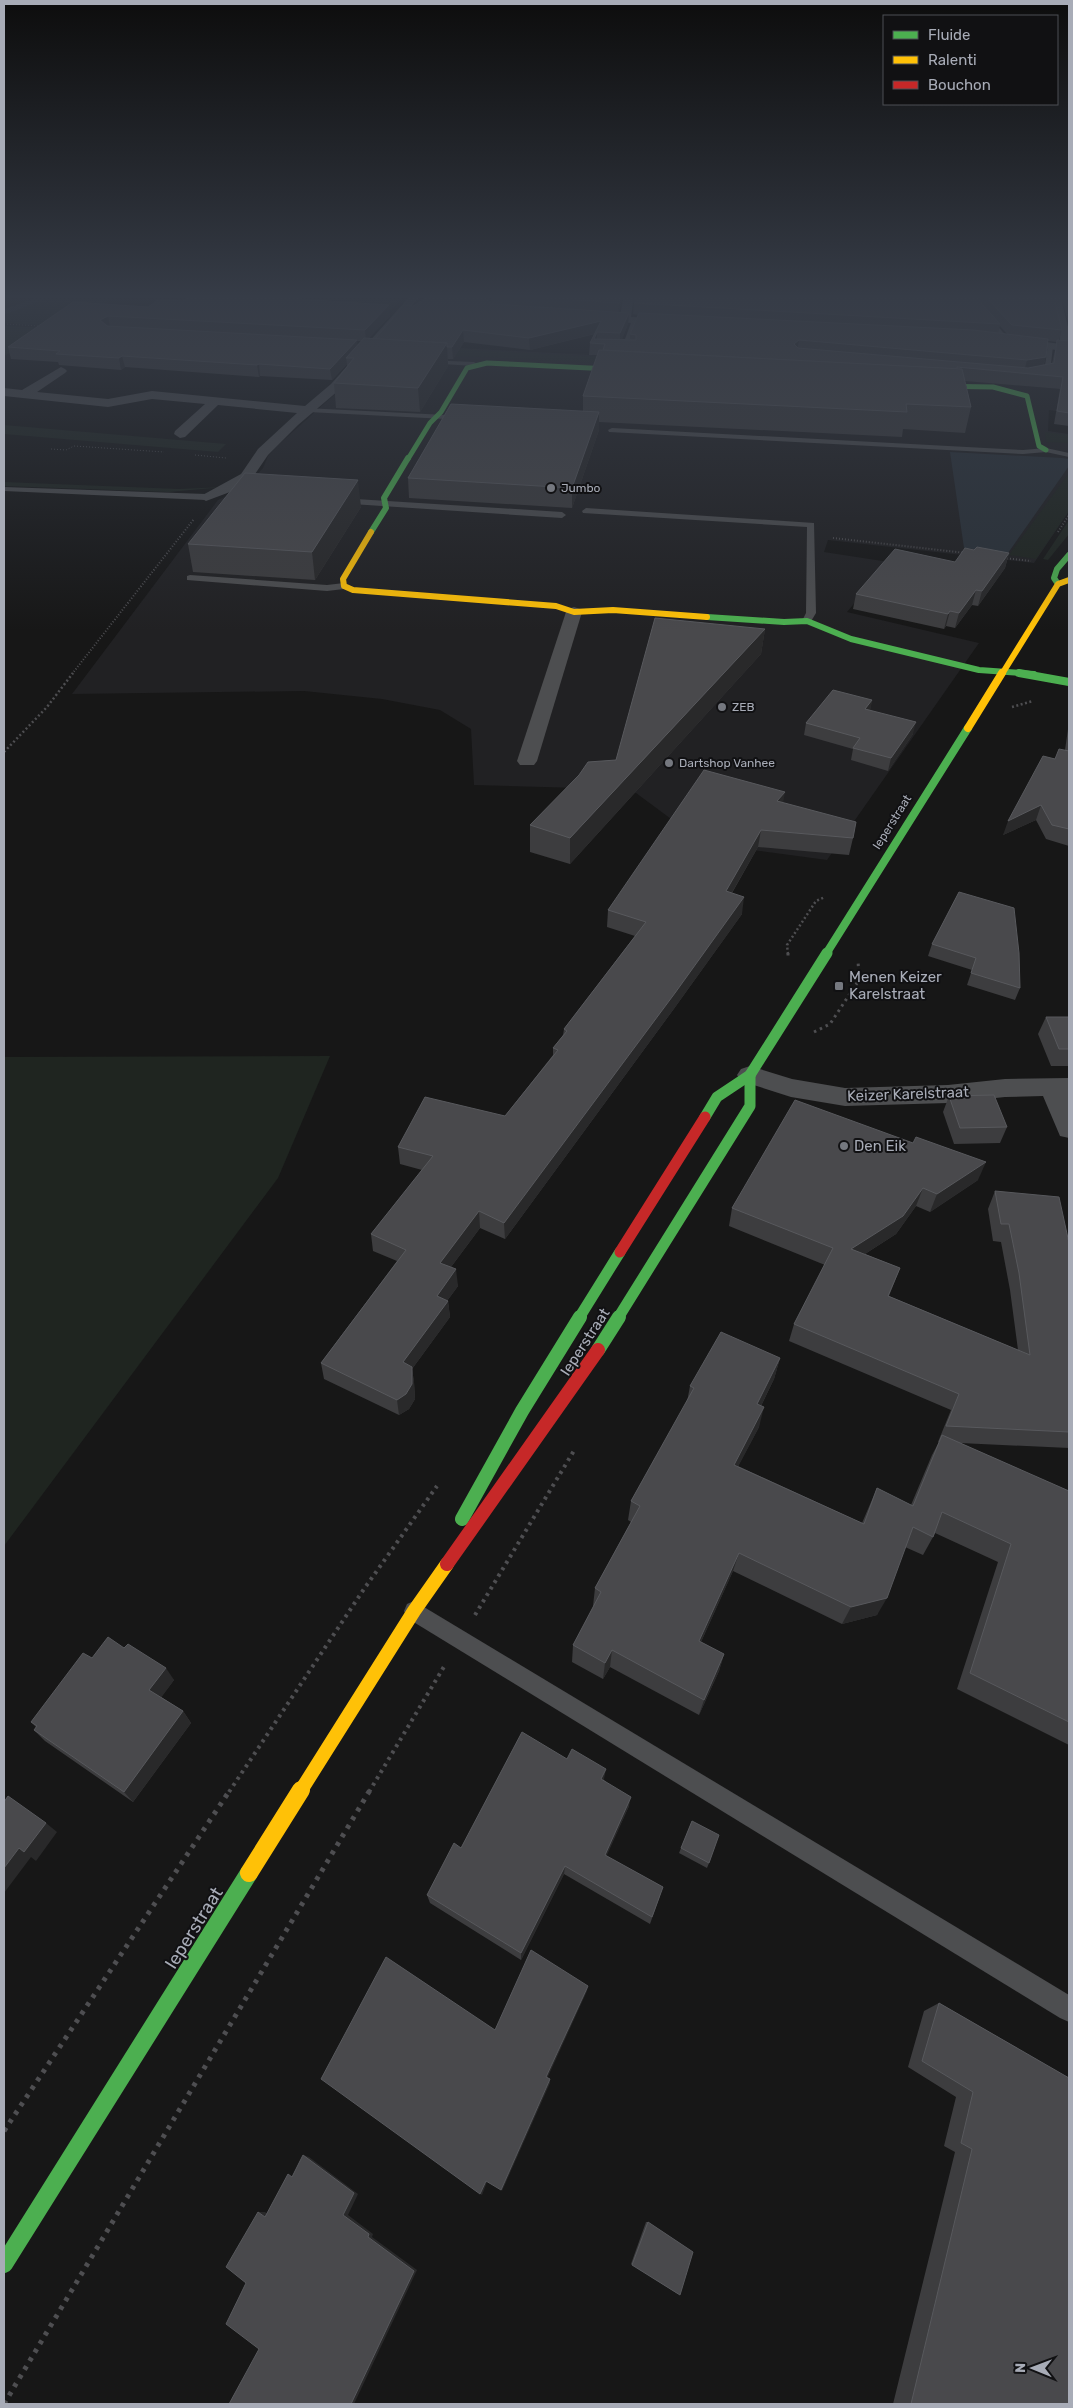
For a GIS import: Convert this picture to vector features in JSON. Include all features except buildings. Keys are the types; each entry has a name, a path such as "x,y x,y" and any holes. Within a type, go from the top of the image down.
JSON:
{"street":[{"path":"180,434 209,406"},
{"path":"271,406 308,410"},
{"path":"206,497 240,487 257,460 287,428 312,406"},
{"path":"443,406 430,423 384,498 386,508 343,579 344,586 365,592 556,606 574,612 613,610 784,622 807,621 851,639 979,670 1033,674 1069,682"},
{"path":"1030,406 1040,446 1046,450"},
{"name":"Ieperstraat","path":"414,1611 493,1459 548,1364 717,1097 750,1075 1002,673 1064,582 1054,578 1057,569 1069,555"},
{"path":"527,761 574,612"},
{"path":"1002,673 1028,683 1069,691"},
{"name":"Ieperstraat","path":"4,2264 414,1611 600,1349 750,1106 750,1075"},
{"name":"Keizer Karelstraat","path":"750,1075 791,1088 845,1097 948,1094 1004,1088 1061,1087"},
{"path":"1061,1087 1069,1129"}],"lane":[{"path":"308,410 476,419"},
{"path":"612,430 1023,452 1046,450 1069,454"},
{"path":"4,489 206,497"},
{"path":"326,500 562,515"},
{"path":"586,511 811,525 811,613 807,621"},
{"path":"190,578 327,588 344,586"},
{"path":"414,1611 1069,2009"}],"path":[{"path":"51,449 66,450 74,446 167,452"},
{"path":"195,455 257,460"},
{"path":"4,752 47,707 110,623 198,514 206,497"},
{"path":"812,536 971,554"},
{"path":"1000,557 1038,561"},
{"path":"810,1040 814,1032 830,1024 859,980 858,959 863,950"},
{"path":"4,2404 576,1447"}],"shaded area":[{"path":"321,406 1067,406 1069,413 1049,410 1048,431 1069,434 1069,511 1034,563 828,540 824,552 889,562 847,612 979,643 827,860 722,846 690,833 636,793 615,789 474,785 471,729 440,710 382,699 304,691 72,694 218,500 246,487 263,468 268,456"},
{"path":"4,425 226,444 218,452 4,434"},
{"path":"1045,432 1069,435 1069,443 1046,442"},
{"path":"950,452 1062,458 1069,459 1069,466 1008,553 964,548"},
{"path":"1069,473 1069,511 1036,559 1009,555"},
{"path":"4,482 179,489 224,487 169,492 4,486"},
{"path":"1069,520 1069,534 1048,560 1043,559"},
{"path":"330,1056 278,1178 4,1546 4,1057"}],"traffic: fast":[{"path":"371,532 386,508 384,498 430,423 444,406"},
{"path":"1029,406 1039,446 1046,450"},
{"path":"1058,584 1054,578 1057,569 1069,555"},
{"path":"707,617 784,622 807,621 851,639 979,670 1033,674 1069,682"},
{"path":"705,1117 717,1097 750,1075 968,728"},
{"path":"598,1350 750,1106 750,1075"},
{"path":"462,1519 522,1411 620,1252"},
{"path":"4,2264 249,1873"}],"traffic: slow":[{"path":"371,532 343,579 344,586 353,590 556,606 574,612 613,610 707,617"},
{"path":"968,728 1058,584 1069,580"},
{"path":"249,1873 414,1611 447,1564"}],"traffic: jam":[{"path":"620,1252 705,1117"},
{"path":"447,1564 598,1350"}],"place":[{"name":"Jumbo","path":"551,488"},
{"name":"ZEB","path":"722,707"},
{"name":"Dartshop Vanhee","path":"669,763"},
{"name":"Menen Keizer Karelstraat","path":"839,986"},
{"name":"Den Eik","path":"844,1146"}]}
